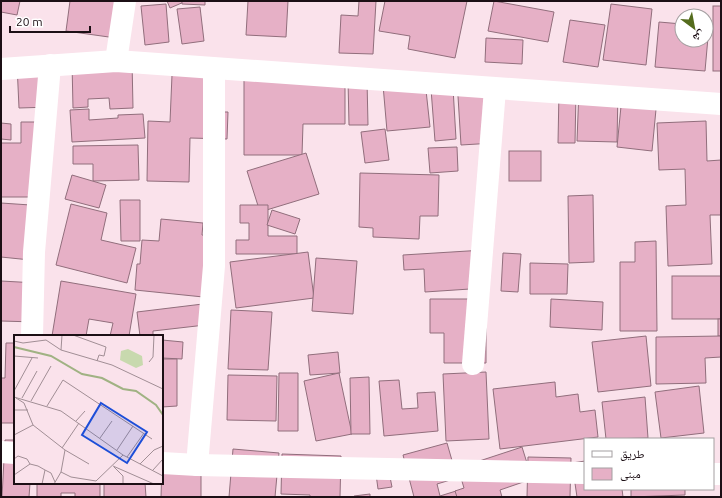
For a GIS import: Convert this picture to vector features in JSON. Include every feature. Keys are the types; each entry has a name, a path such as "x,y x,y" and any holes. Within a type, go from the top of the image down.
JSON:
{"street":[{"path":"116,61 125,1"},
{"path":"1,69 116,61 721,104"},
{"path":"32,335 34,252 50,65"},
{"path":"197,465 214,266 214,69"},
{"path":"473,364 495,89"},
{"path":"1,452 14,453"},
{"path":"163,463 584,473"}],"building":[{"path":"1,1 20,1 17,15 1,12"},
{"path":"70,1 121,1 116,38 66,31"},
{"path":"167,1 184,1 184,2 170,8"},
{"path":"182,1 205,1 205,5 182,4"},
{"path":"248,1 288,1 286,37 246,35"},
{"path":"359,1 376,1 373,54 339,53 341,15 358,16"},
{"path":"385,1 467,1 455,58 408,49 410,36 379,31"},
{"path":"494,1 554,12 548,42 488,31"},
{"path":"166,4 169,42 145,45 141,6"},
{"path":"611,4 652,9 646,65 603,60"},
{"path":"713,6 721,6 721,71 713,71"},
{"path":"200,7 204,41 182,44 177,9"},
{"path":"570,20 605,25 598,67 563,62"},
{"path":"659,22 674,23 674,48 707,48 705,71 655,67"},
{"path":"486,38 523,40 522,64 485,62"},
{"path":"132,61 133,108 110,109 109,98 88,99 88,107 73,108 72,63"},
{"path":"49,62 51,107 19,108 17,64"},
{"path":"244,70 345,79 345,124 303,124 302,155 244,155"},
{"path":"172,75 221,77 220,112 228,112 227,139 190,138 189,182 147,181 148,121 170,122"},
{"path":"490,78 494,143 461,145 457,80"},
{"path":"348,80 367,80 368,125 349,125"},
{"path":"425,81 430,127 387,131 383,85"},
{"path":"453,88 456,139 435,141 431,89"},
{"path":"579,89 618,90 617,142 577,141"},
{"path":"559,91 576,92 575,143 558,143"},
{"path":"622,96 657,99 652,151 617,147"},
{"path":"89,109 89,120 118,118 118,115 143,114 145,138 72,142 70,110"},
{"path":"706,121 707,161 721,160 721,215 710,215 712,264 668,266 666,206 686,205 685,169 659,170 657,123"},
{"path":"21,122 49,122 48,197 1,197 1,143 21,143"},
{"path":"1,123 11,124 11,140 1,139"},
{"path":"385,129 389,160 365,163 361,132"},
{"path":"138,145 139,180 93,181 93,164 73,164 73,146"},
{"path":"457,147 458,171 430,173 428,148"},
{"path":"509,151 541,151 541,181 509,181"},
{"path":"306,153 319,194 260,212 247,171"},
{"path":"360,173 439,175 438,216 420,216 419,239 373,237 373,228 359,227"},
{"path":"72,175 106,185 99,208 65,199"},
{"path":"593,195 594,262 569,263 568,196"},
{"path":"120,200 140,200 140,241 121,241"},
{"path":"1,203 45,206 40,261 1,257"},
{"path":"71,204 107,213 101,240 136,248 127,283 56,265"},
{"path":"240,205 268,205 268,236 297,236 297,254 236,254 236,240 249,240 249,223 240,223"},
{"path":"272,210 300,219 295,234 267,225"},
{"path":"161,219 203,223 202,235 219,237 213,298 135,290 137,264 140,264 142,240 159,241"},
{"path":"656,241 657,331 620,331 620,262 635,262 635,242"},
{"path":"484,250 485,288 425,292 424,269 404,270 403,255"},
{"path":"308,252 314,298 236,308 230,262"},
{"path":"503,253 521,254 518,292 501,291"},
{"path":"316,258 357,261 353,314 312,311"},
{"path":"530,263 568,264 567,294 530,294"},
{"path":"672,276 721,276 721,319 672,319"},
{"path":"1,281 37,283 35,322 1,321"},
{"path":"61,281 136,294 129,335 110,335 113,323 89,319 86,335 52,335"},
{"path":"430,299 486,299 486,363 444,363 444,333 430,333"},
{"path":"551,299 603,302 602,330 550,327"},
{"path":"211,303 214,324 153,331 153,335 140,335 137,312"},
{"path":"231,310 272,312 268,370 228,369"},
{"path":"718,319 721,319 721,336 718,336"},
{"path":"646,336 651,386 598,392 592,342"},
{"path":"721,336 721,357 705,358 706,383 656,384 656,337"},
{"path":"163,340 183,342 182,359 163,358"},
{"path":"6,343 14,343 14,423 1,423 1,378 5,378"},
{"path":"338,352 340,373 310,375 308,355"},
{"path":"163,359 177,359 177,406 163,407"},
{"path":"486,372 489,439 446,441 443,374"},
{"path":"279,373 298,373 298,431 278,431"},
{"path":"339,373 352,434 316,441 304,381"},
{"path":"228,375 277,376 276,421 227,420"},
{"path":"369,377 370,434 351,434 350,378"},
{"path":"399,380 402,409 418,408 417,393 435,392 438,431 384,436 379,381"},
{"path":"555,382 556,397 578,394 580,412 595,410 598,437 500,449 493,389"},
{"path":"699,386 704,433 661,438 655,392"},
{"path":"645,397 648,438 606,438 602,402"},
{"path":"5,440 14,440 14,484 30,484 29,497 2,497"},
{"path":"447,443 457,478 437,484 440,496 456,491 458,497 414,497 403,455"},
{"path":"522,447 532,479 500,490 502,497 457,497 455,491 464,488 458,468"},
{"path":"233,449 279,453 275,497 229,497"},
{"path":"282,454 341,456 340,497 310,497 310,495 281,494"},
{"path":"528,457 571,458 570,497 527,497"},
{"path":"584,461 584,490 622,490 623,497 577,497 572,463"},
{"path":"201,464 201,497 161,497 163,465"},
{"path":"389,472 392,487 378,489 376,474"},
{"path":"37,484 100,484 100,497 75,497 75,493 61,493 61,497 37,497"},
{"path":"104,484 145,484 146,497 104,497"},
{"path":"631,490 685,490 685,495 631,497"},
{"path":"370,494 370,497 354,497 354,496"}]}
